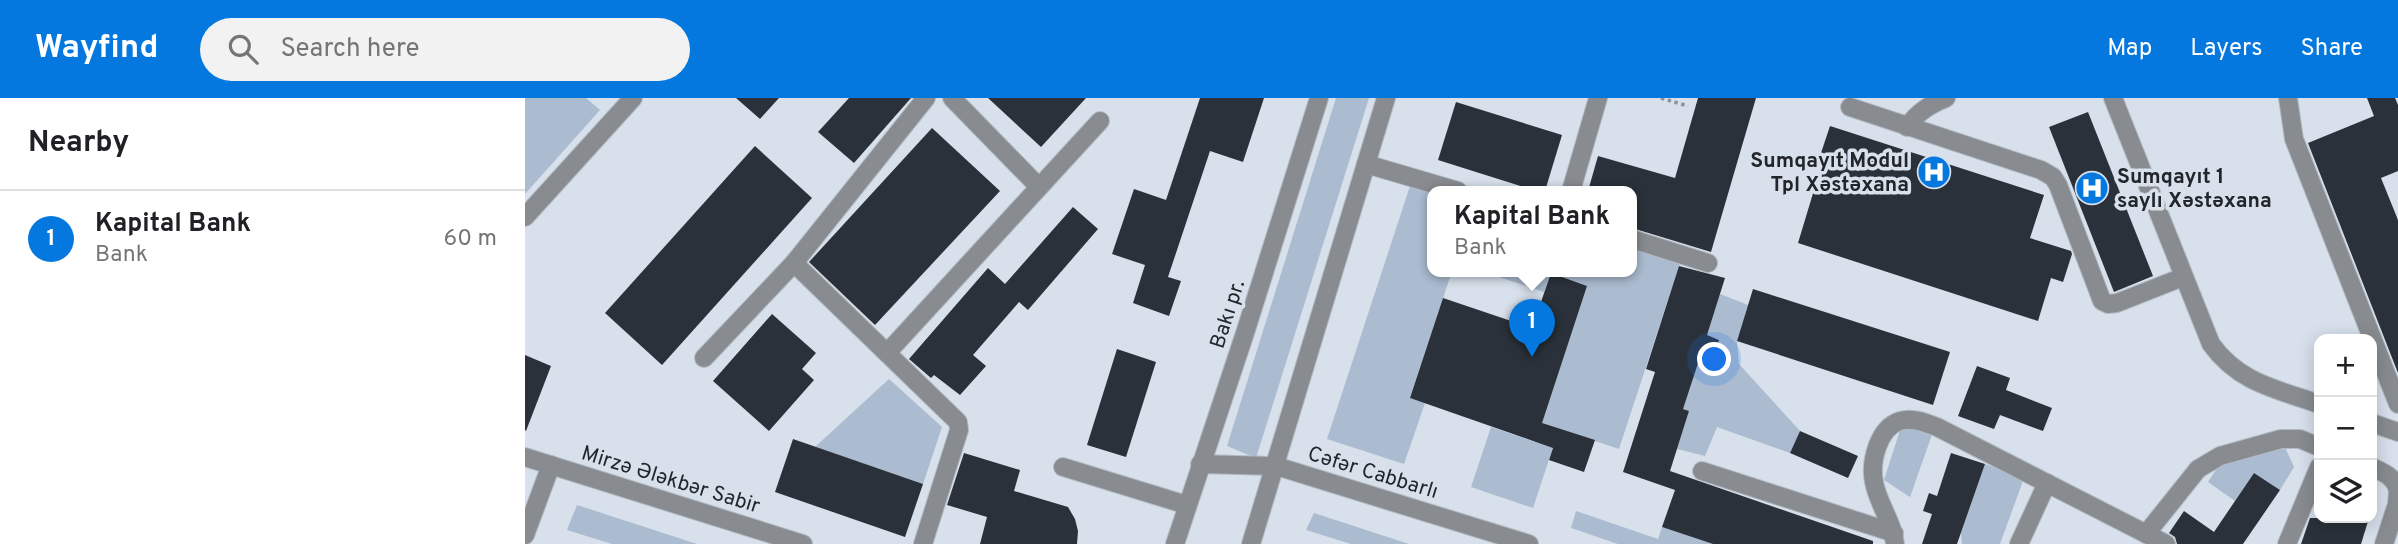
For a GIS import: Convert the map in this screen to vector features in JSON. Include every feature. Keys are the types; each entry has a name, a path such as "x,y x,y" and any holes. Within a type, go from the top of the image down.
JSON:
{"street":[{"path":"525,217 633,98"},
{"path":"703,358 793,263 926,98"},
{"path":"952,98 1039,187"},
{"name":"Bakı pr.","path":"1175,544 1319,98"},
{"path":"1251,544 1386,98"},
{"path":"1572,186 1598,98"},
{"path":"1907,127 1916,114 1946,98"},
{"path":"2113,98 2211,344 2235,371 2254,381 2314,402"},
{"path":"2288,98 2294,139 2398,404"},
{"path":"1850,107 2041,170 2053,177 2102,301 2108,304 2117,303 2183,277"},
{"path":"887,354 1100,121"},
{"path":"1366,164 1441,186"},
{"path":"1637,241 1708,263"},
{"path":"793,263 958,422 959,430 923,544"},
{"path":"1894,539 1874,481 1874,457 1884,432 1899,421 1916,420 1937,427 2166,544"},
{"path":"2377,425 2398,432"},
{"path":"2146,534 2198,469 2220,456 2281,439 2300,439 2314,445"},
{"name":"Mirzə Ələkbər Sabir","path":"525,457 803,544"},
{"name":"Cəfər Cabbarlı","path":"1200,464 1276,466 1489,538 1529,544"},
{"path":"525,535 551,466"},
{"path":"1063,467 1187,505"},
{"path":"2377,469 2389,475 2398,490 2397,504 2384,544"},
{"path":"1702,471 1894,539"},
{"path":"2287,544 2314,479"},
{"path":"2019,544 2047,483"}],"path":[{"path":"1661,98 1688,106"}],"shaded area":[{"path":"525,98 586,98 600,110 525,194"},
{"path":"1336,98 1369,98 1256,458 1227,446"},
{"path":"1410,186 1427,191 1427,277 1450,277 1410,398 1425,403 1404,464 1327,439"},
{"path":"1637,250 1680,263 1619,449 1559,429 1533,508 1471,487 1491,427 1535,442 1587,286 1562,277 1637,277"},
{"path":"1499,277 1550,277 1544,292"},
{"path":"1720,294 1748,305 1737,341 1739,364 1800,431 1790,453 1717,427 1705,456 1677,449 1689,411 1683,409 1681,347 1714,358 1719,340 1706,335"},
{"path":"889,379 942,427 923,484 815,447"},
{"path":"1901,427 1933,432 1910,497 1884,480"},
{"path":"2284,445 2294,467 2280,490 2254,473 2235,501 2208,482 2222,461"},
{"path":"1985,464 2024,478 2000,544 1962,544 1961,533"},
{"path":"577,505 697,544 612,544 567,530"},
{"path":"1576,511 1658,539 1662,527 1713,544 1618,544 1571,528"},
{"path":"1314,513 1409,544 1351,544 1306,530"}],"building":[{"path":"736,98 779,98 760,119"},
{"path":"849,98 911,98 854,163 818,132"},
{"path":"988,98 1086,98 1041,147"},
{"path":"1200,98 1264,98 1243,162 1210,151 1168,277 1181,281 1169,316 1133,303 1145,265 1112,254 1134,189 1166,200"},
{"path":"1698,98 1756,98 1711,252 1637,230 1637,186 1589,186 1598,156 1675,178"},
{"path":"2367,98 2395,98 2398,105 2398,171 2381,178 2398,220 2398,373 2308,143 2374,116"},
{"path":"1456,102 1562,135 1547,186 1520,186 1438,160"},
{"path":"2088,112 2153,276 2114,292 2049,127"},
{"path":"1830,126 2044,195 2030,238 2071,251 2072,254 2063,282 2051,278 2038,321 1798,243 1824,157 1820,156"},
{"path":"932,128 1000,191 875,325 809,262"},
{"path":"755,146 812,198 662,365 605,313"},
{"path":"1073,207 1098,229 1028,310 1019,302 973,355 986,366 960,395 934,375 931,378 909,359 988,268 1005,284"},
{"path":"1679,266 1725,278 1707,335 1719,340 1714,358 1701,354 1683,409 1689,411 1670,471 1873,541 1873,544 1713,544 1662,527 1675,490 1623,472 1655,372 1646,369"},
{"path":"1550,277 1562,277 1587,286 1542,423 1595,440 1584,472 1549,460 1553,448 1410,398 1443,298 1532,328"},
{"path":"1753,289 1950,352 1933,405 1737,341"},
{"path":"772,314 816,353 802,369 814,380 769,431 713,381"},
{"path":"1117,349 1156,362 1126,457 1087,445"},
{"path":"525,355 551,366 526,431 525,430"},
{"path":"1977,366 2010,378 2006,390 2052,408 2043,431 2000,415 1994,429 1958,416"},
{"path":"1800,431 1858,456 1848,478 1790,453"},
{"path":"793,439 923,484 905,537 775,492"},
{"path":"964,453 1020,470 1014,491 1068,507 1078,531 1077,544 980,544 987,517 947,505"},
{"path":"1951,453 1985,464 1957,544 1922,544 1932,514 1923,511 1929,493 1937,496"},
{"path":"2254,473 2280,490 2243,544 2177,544 2175,537 2169,533 2184,511 2214,532"},
{"path":"2310,518 2314,518 2314,523 2367,523 2361,544 2301,544"}],"place":[{"name":"Sumqayıt Modul Tpl Xəstəxana","path":"1934,172"},
{"name":"Sumqayıt 1 saylı Xəstəxana","path":"2092,188"},
{"name":"Kapital Bank","path":"1532,357"}]}
